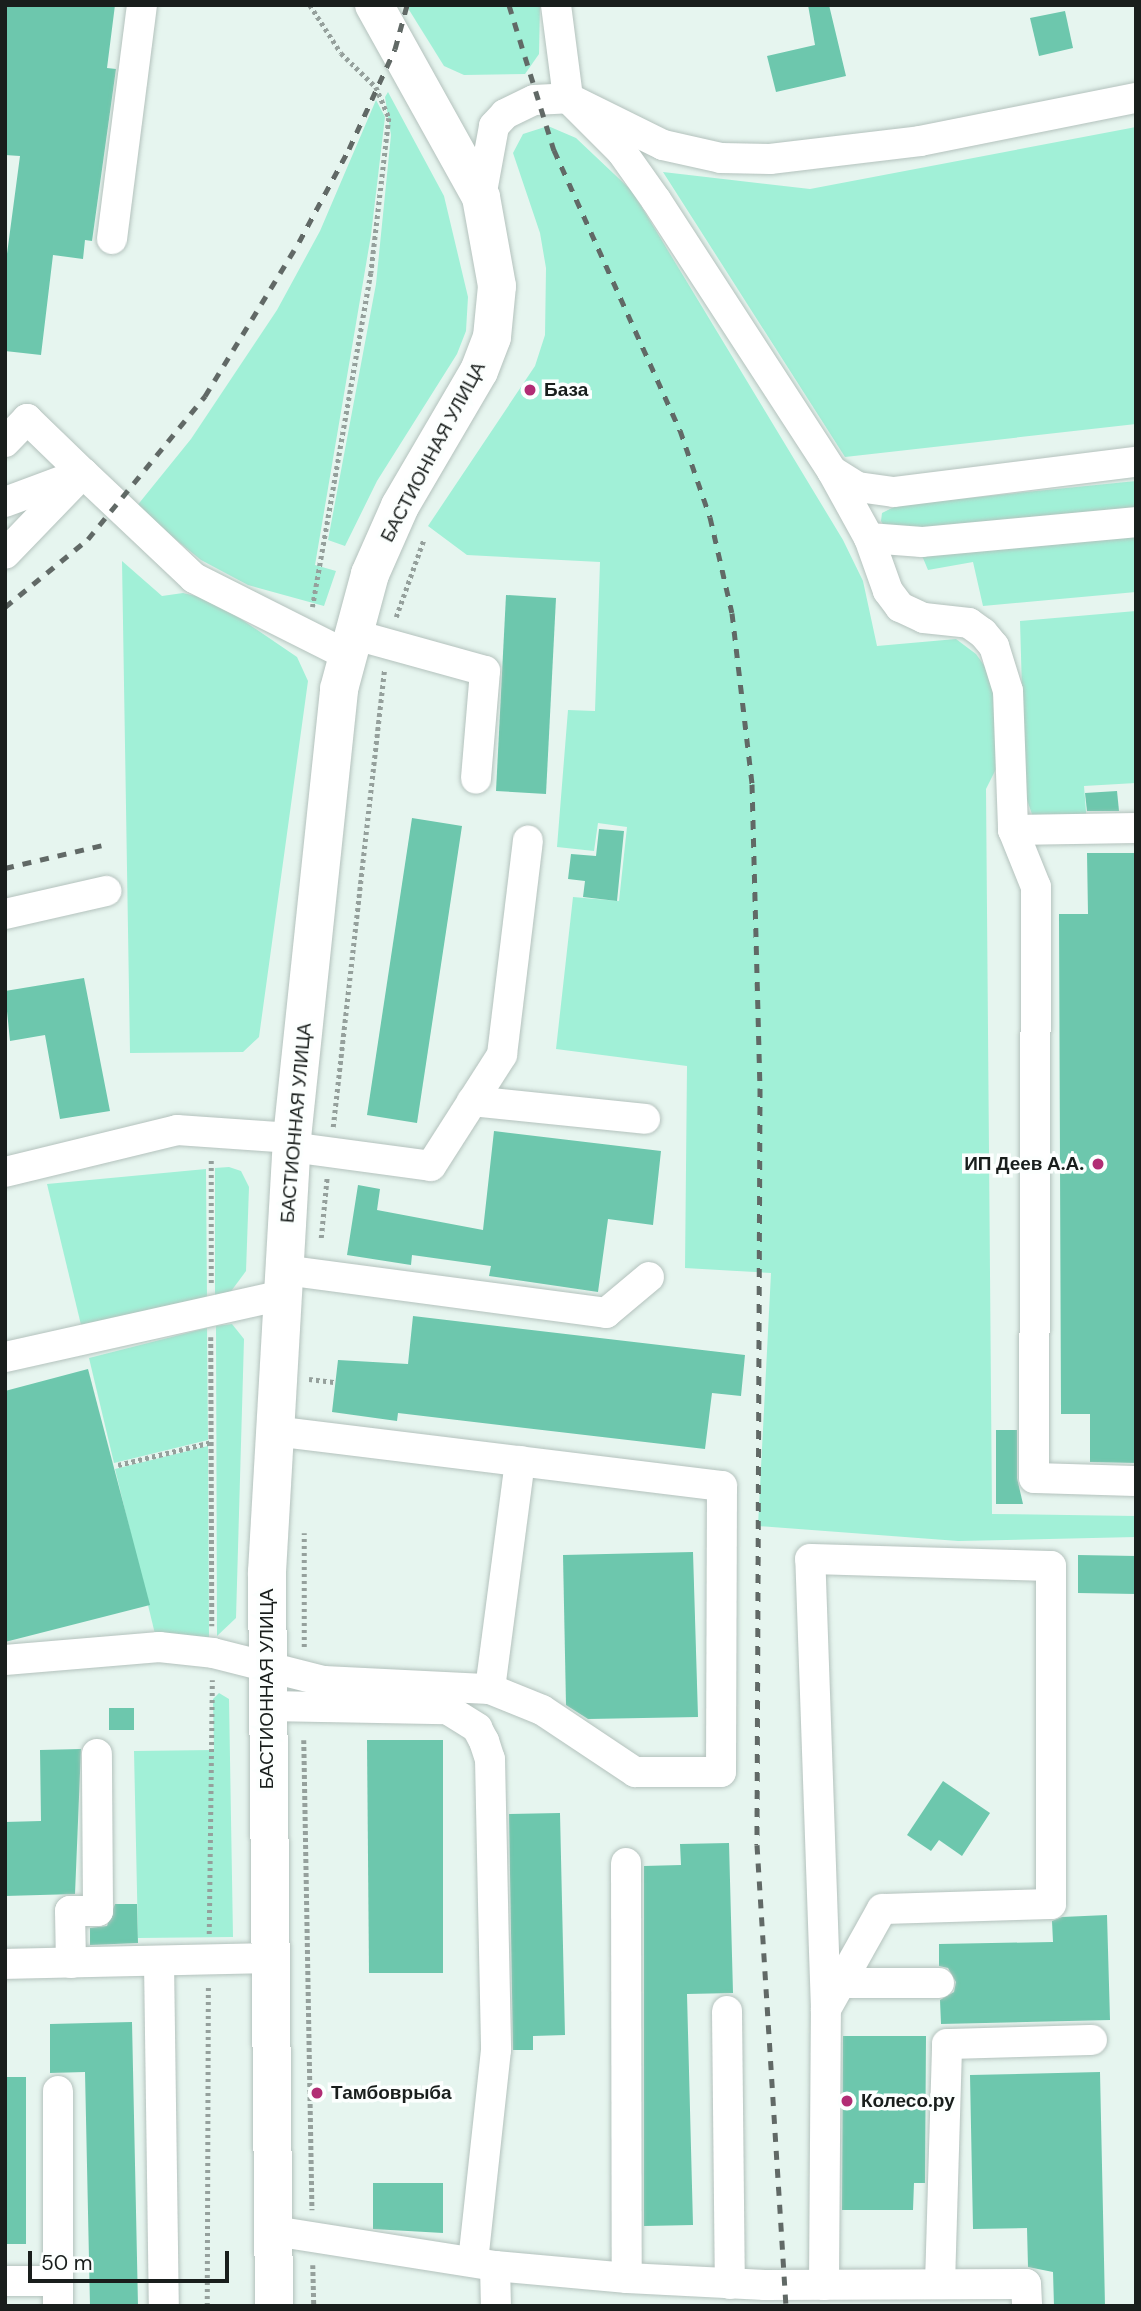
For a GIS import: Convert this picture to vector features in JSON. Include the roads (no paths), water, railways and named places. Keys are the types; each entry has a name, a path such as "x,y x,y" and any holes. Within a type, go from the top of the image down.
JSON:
{"main road":[{"name":"БАСТИОННАЯ УЛИЦА","path":"274,2306 267,1706 273,1431 292,1142 349,645 370,574 400,506 479,371 492,337 497,286 481,197 374,5"}],"street":[{"path":"112,239 142,5"},
{"path":"556,5 568,98 622,152 649,190 832,471 869,538 888,591 900,607 925,618 969,623 995,646 1008,691 1013,830 1036,887 1034,1478 1136,1481"},
{"path":"481,197 489,145 500,120 534,100 568,98 663,145 721,158 758,159 920,141 1136,98"},
{"path":"5,442 27,419 194,578 308,635 485,671 476,779"},
{"path":"832,471 858,487 894,492 1136,462"},
{"path":"5,502 83,473"},
{"path":"5,554 83,473"},
{"path":"869,538 922,542 1136,522"},
{"path":"1013,830 1136,828"},
{"path":"5,1172 177,1130 292,1142 431,1166 502,1055 528,841"},
{"path":"5,914 106,891"},
{"path":"472,1101 645,1119"},
{"path":"5,1357 211,1311 283,1283 606,1313 649,1277"},
{"path":"5,1660 159,1647 213,1653 324,1681 489,1689 542,1710 635,1772 721,1772 722,1486 273,1431"},
{"path":"489,1689 520,1461"},
{"path":"824,2286 833,1996 810,1559 1051,1566 1051,1904 881,1909 833,1996"},
{"path":"267,1706 447,1709 477,1728 484,1741 489,1759 496,2050 484,2264 496,2306"},
{"path":"71,1963 70,1911 98,1911 97,1754"},
{"path":"626,1863 627,2278"},
{"path":"5,1964 268,1958"},
{"path":"159,1961 164,2306"},
{"path":"833,1996 939,1983"},
{"path":"727,2011 730,2284"},
{"path":"940,2284 947,2044 1092,2040"},
{"path":"5,2281 58,2294 58,2091"},
{"path":"274,2231 484,2264 627,2278 824,2286 1026,2284 1027,2306"}],"railway":[{"path":"5,607 88,539 205,396 299,242 349,149 395,49 407,5"},
{"path":"509,5 554,150 680,430 710,517 732,613 752,784 760,1088 757,1845 786,2306"},
{"path":"5,868 103,845"}],"place":[{"name":"База","path":"530,390"},
{"name":"ИП Деев А.А.","path":"1098,1164"},
{"name":"Тамбоврыба","path":"317,2093"},
{"name":"Колесо.ру","path":"847,2101"}]}
